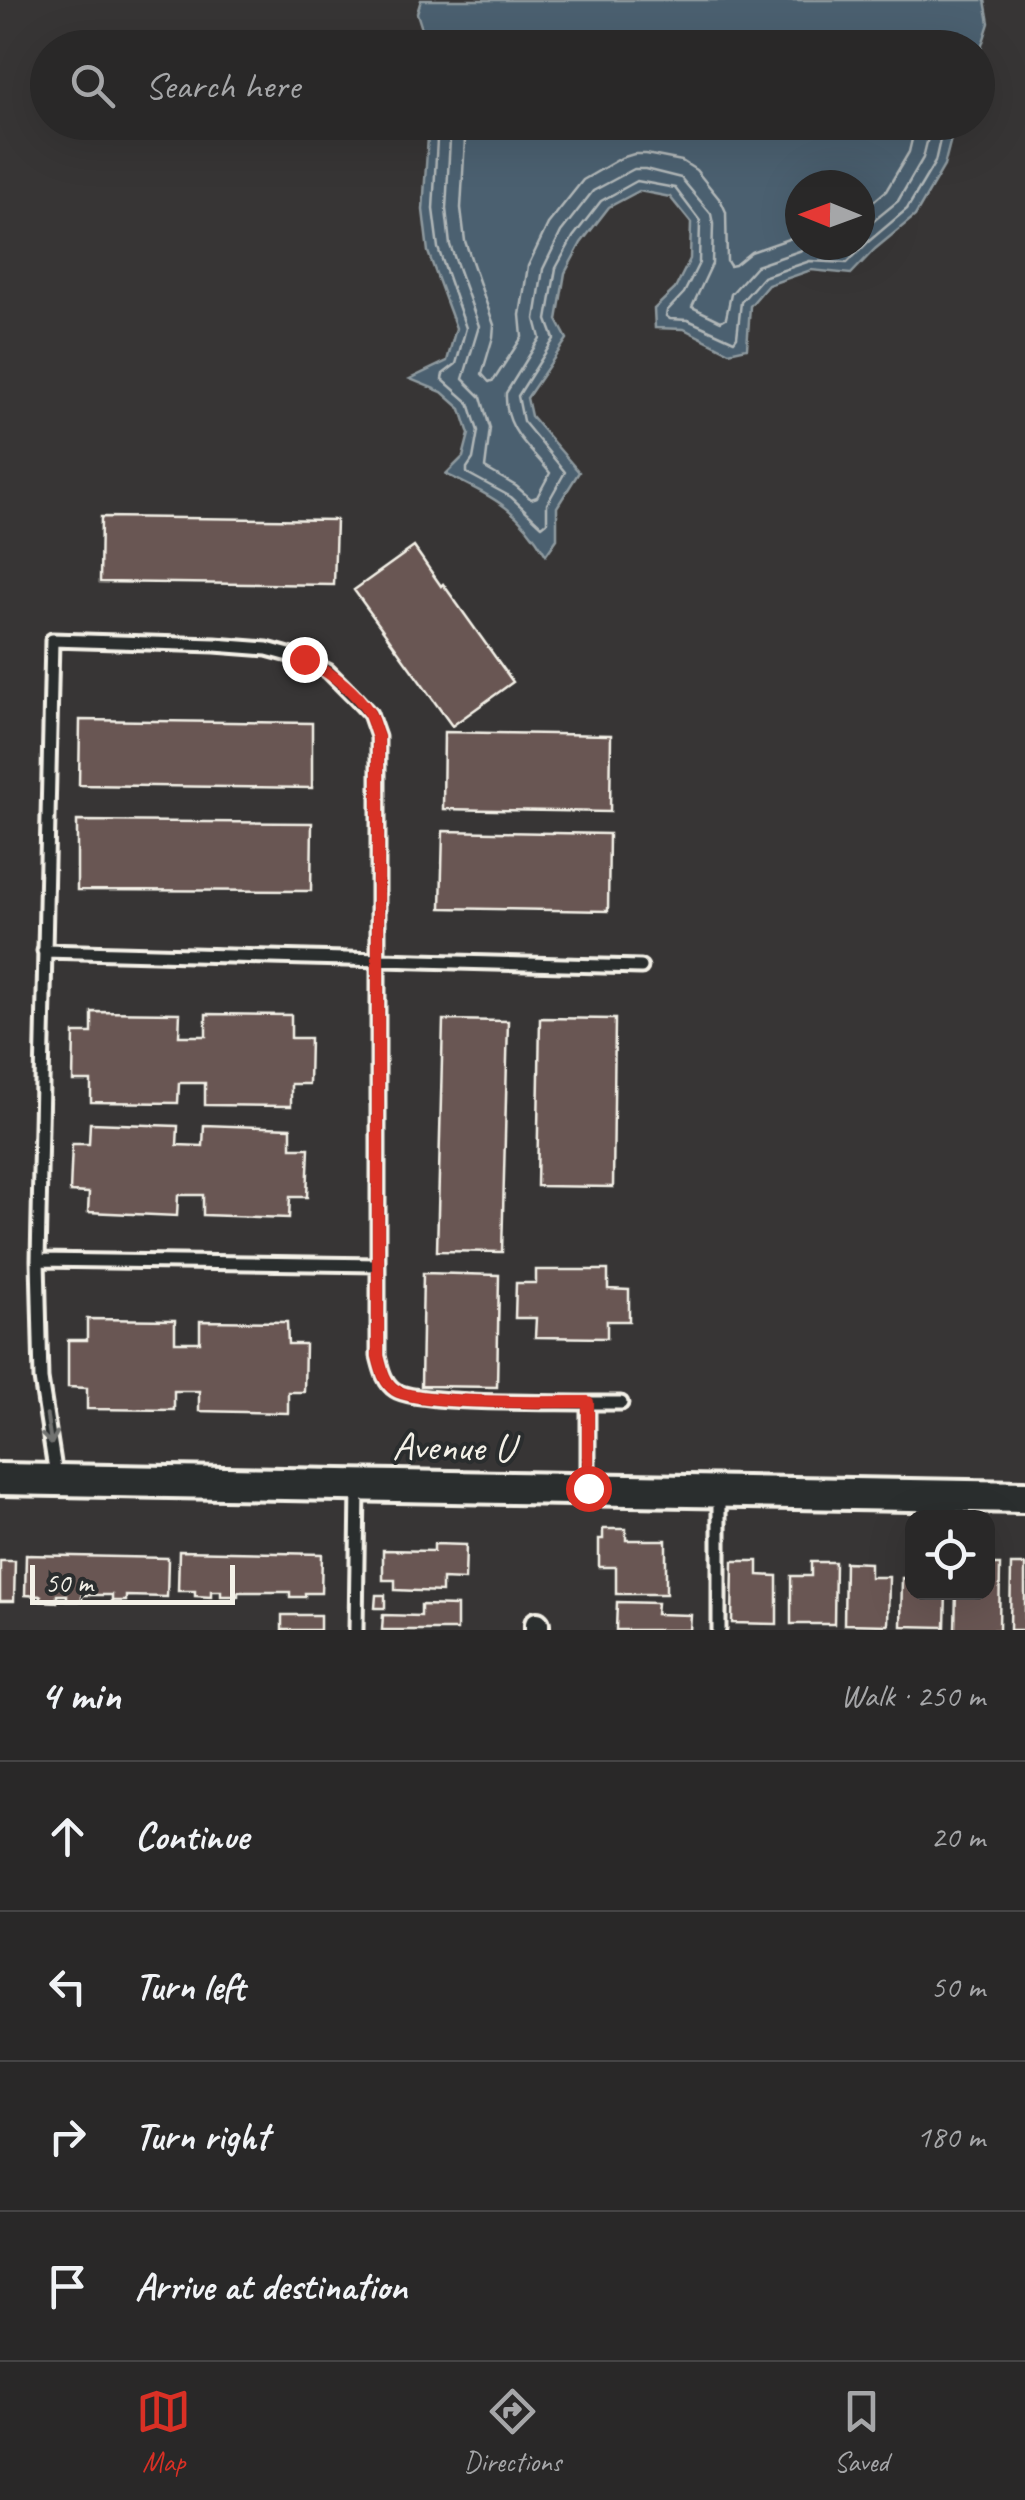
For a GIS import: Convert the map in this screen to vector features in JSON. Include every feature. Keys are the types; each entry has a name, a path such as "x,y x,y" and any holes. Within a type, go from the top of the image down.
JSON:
{"street":[{"name":"Avenue U","path":"0,1479 1025,1496"}],"lane":[{"path":"57,1480 41,1379 38,1260 52,640 268,650 304,659 328,671 370,714 378,737 378,1356 384,1376 394,1390 412,1397 621,1403"},
{"path":"44,950 641,967"},
{"path":"38,1260 378,1265"},
{"path":"588,1402 588,1488"},
{"path":"356,1630 358,1485"},
{"path":"718,1630 719,1491"}],"water":[{"path":"421,0 985,0 989,23 987,30 422,30 417,13"},
{"path":"428,140 950,140 944,166 915,216 875,249 875,170 785,170 785,260 864,260 851,274 811,270 768,285 750,306 747,348 729,352 684,329 655,328 654,309 675,289 690,259 691,223 670,197 639,191 609,207 581,243 565,273 557,320 567,339 527,398 531,416 579,472 557,507 557,539 546,555 515,515 446,474 463,457 469,434 461,409 442,392 410,379 447,361 456,328 428,252 423,210"}],"building":[{"path":"101,517 336,520 334,585 100,582"},
{"path":"414,547 513,682 452,726 354,590"},
{"path":"80,720 312,723 312,788 79,785"},
{"path":"444,732 611,735 610,812 443,809"},
{"path":"77,821 312,823 311,891 77,890"},
{"path":"443,831 609,834 608,911 441,908"},
{"path":"92,1012 180,1013 179,1036 206,1036 206,1014 291,1015 291,1038 310,1038 309,1084 291,1084 291,1106 205,1105 205,1083 179,1083 178,1103 91,1102 91,1081 73,1081 74,1033 92,1033"},
{"path":"540,1018 615,1019 613,1187 537,1186"},
{"path":"443,1020 508,1021 502,1252 437,1251"},
{"path":"90,1123 178,1126 177,1145 203,1146 204,1125 291,1128 291,1148 309,1148 307,1197 290,1197 289,1218 203,1215 203,1195 178,1195 177,1216 88,1212 89,1193 70,1192 72,1144 89,1144"},
{"path":"536,1270 608,1270 608,1289 629,1290 629,1321 607,1321 607,1338 535,1337 536,1318 515,1318 516,1283 536,1283"},
{"path":"423,1273 499,1275 497,1387 421,1386"},
{"path":"87,1319 175,1320 175,1342 200,1342 200,1321 287,1322 288,1344 305,1344 304,1392 288,1392 288,1413 199,1411 199,1391 174,1391 174,1410 87,1409 87,1388 68,1387 68,1340 87,1340"},
{"path":"603,1529 626,1529 626,1540 666,1540 666,1594 616,1594 616,1567 599,1567"},
{"path":"434,1544 466,1545 465,1580 442,1579 442,1592 395,1590 395,1580 383,1580 383,1550 434,1551"},
{"path":"179,1551 322,1554 321,1593 305,1593 305,1597 290,1597 290,1592 238,1592 238,1596 221,1596 221,1591 211,1591 211,1597 195,1596 195,1591 178,1591"},
{"path":"26,1555 168,1558 167,1597 126,1596 126,1601 112,1601 112,1595 82,1595 82,1601 67,1601 67,1595 57,1595 57,1602 41,1601 41,1596 25,1595"},
{"path":"0,1561 15,1561 14,1601 0,1601"},
{"path":"733,1561 758,1561 758,1575 777,1576 777,1624 732,1623"},
{"path":"811,1562 835,1562 834,1624 791,1624 791,1576 811,1576"},
{"path":"845,1562 870,1563 870,1577 889,1577 888,1625 844,1624"},
{"path":"995,1565 1000,1565 999,1630 955,1630 956,1600 995,1600"},
{"path":"1011,1565 1025,1565 1025,1630 1010,1630"},
{"path":"902,1578 905,1600 946,1600 945,1627 901,1626"},
{"path":"376,1595 385,1595 385,1608 375,1608"},
{"path":"617,1602 657,1603 656,1614 691,1615 690,1630 616,1630"},
{"path":"421,1605 457,1606 457,1630 382,1630 383,1615 421,1616"},
{"path":"282,1615 320,1615 320,1630 282,1630"}],"route":[{"path":"304,659 328,671 352,695 370,714 378,737 378,1356 384,1376 394,1390 412,1397 588,1402 588,1488"}]}
